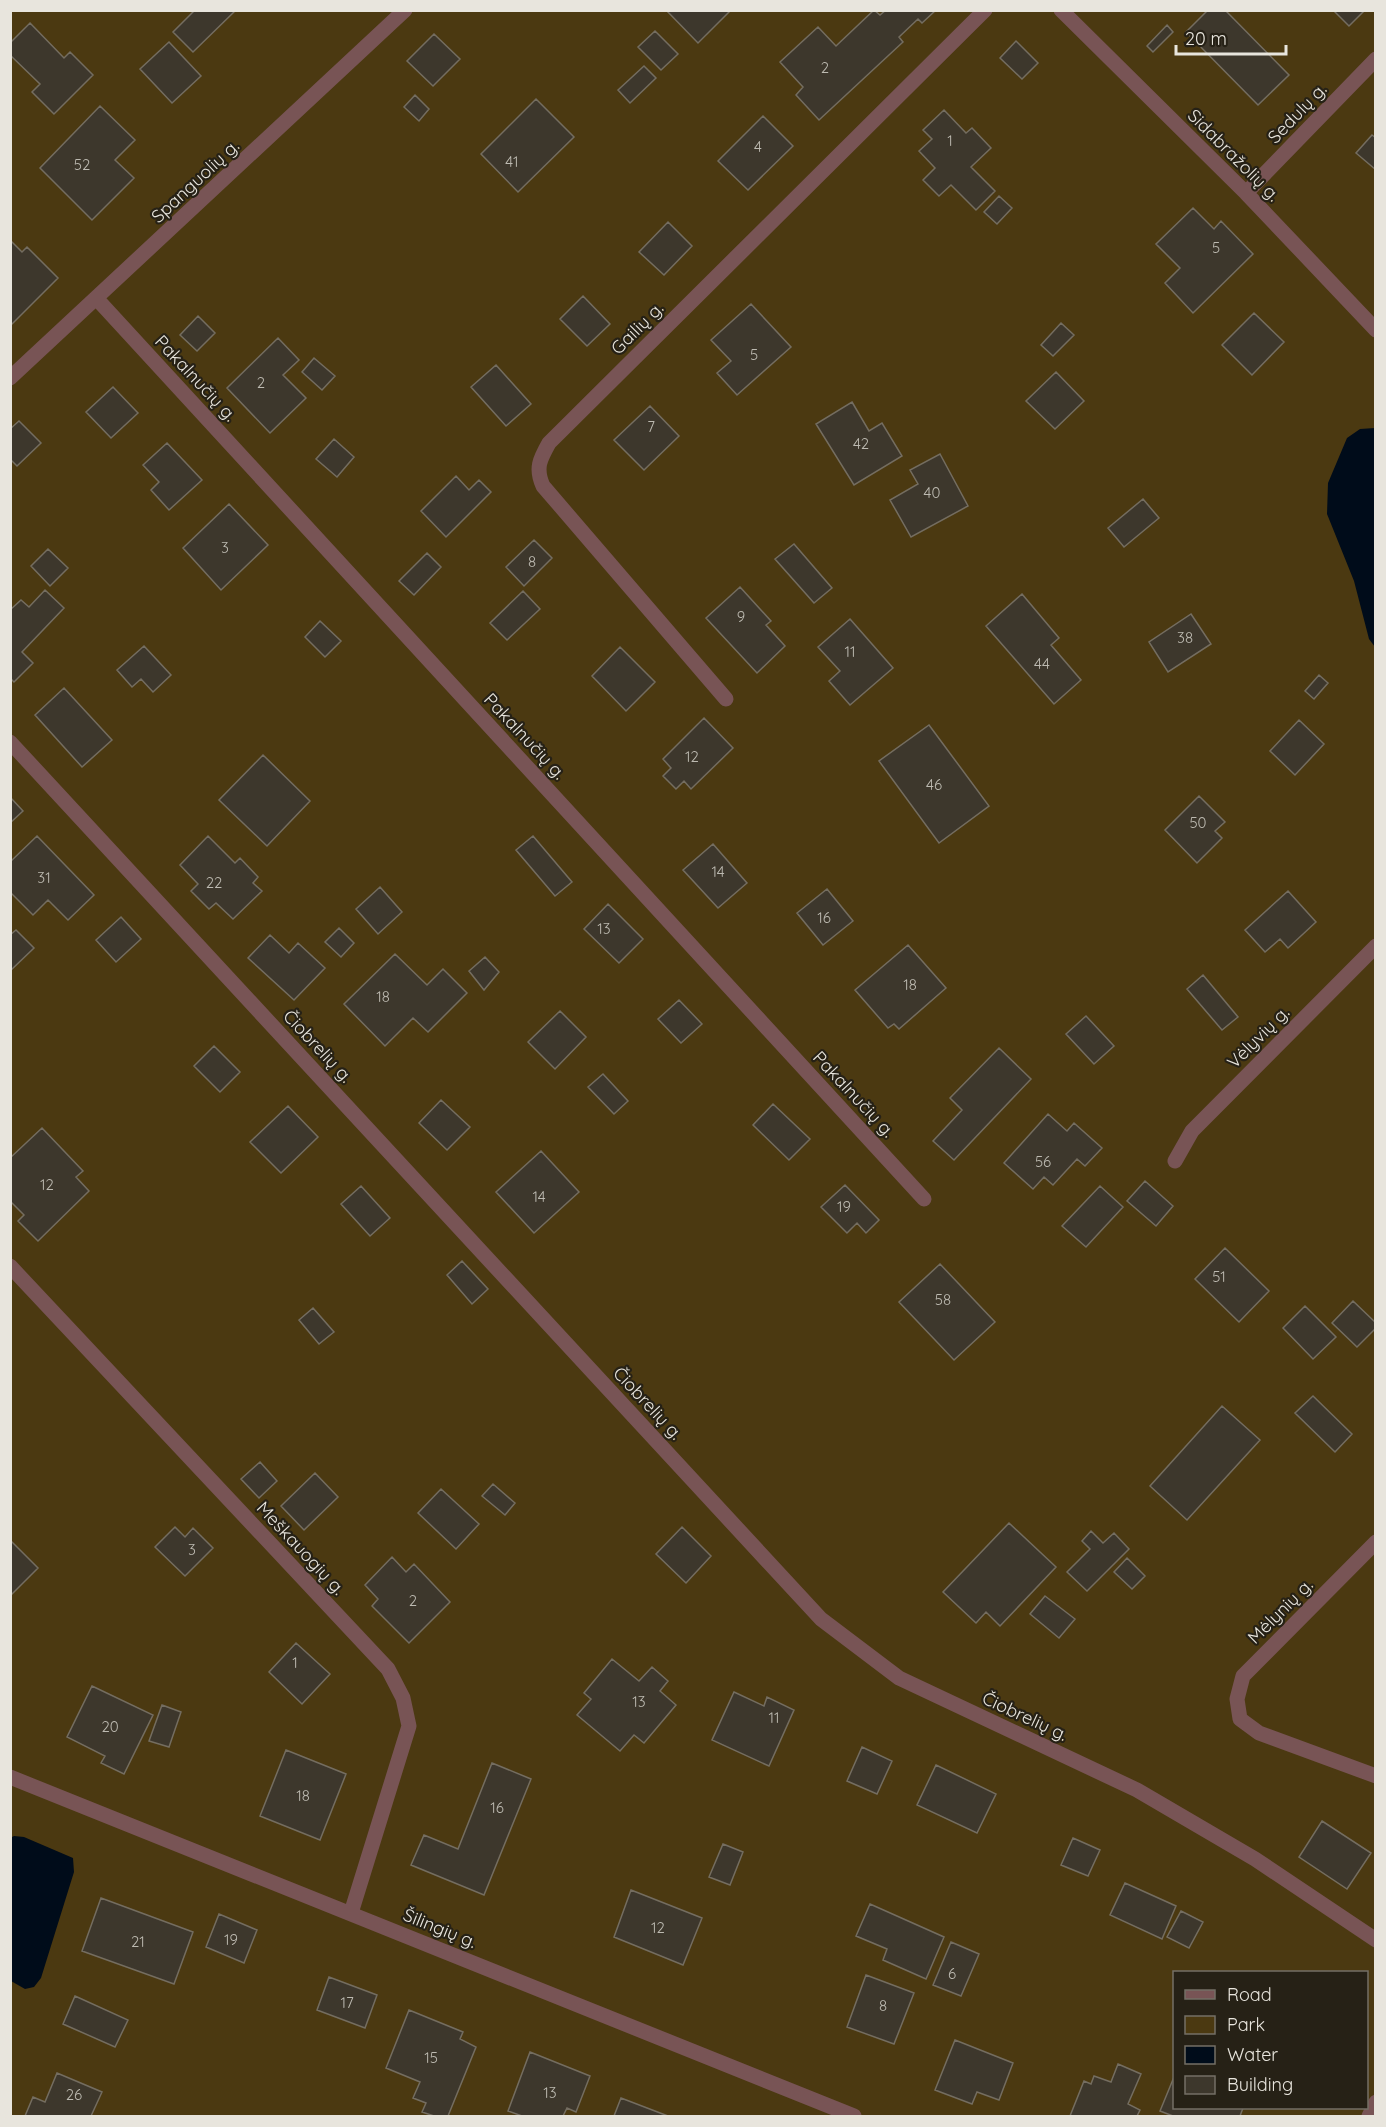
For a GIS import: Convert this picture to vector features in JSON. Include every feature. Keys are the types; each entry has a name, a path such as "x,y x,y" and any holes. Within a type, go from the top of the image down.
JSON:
{"street":[{"name":"Spanguolių g.","path":"10,378 405,10"},
{"name":"Gailių g.","path":"726,699 543,486 537,473 541,456 549,443 985,10"},
{"name":"Sidabražolių g.","path":"1061,10 1246,193 1376,330"},
{"name":"Sedulų g.","path":"1246,193 1376,59"},
{"name":"Pakalnučių g.","path":"97,299 924,1199"},
{"name":"Čiobrelių g.","path":"10,742 821,1620 899,1678 1137,1790 1255,1859 1376,1940"},
{"name":"Vėlyvių g.","path":"1175,1161 1192,1131 1376,946"},
{"name":"Meškauogių g.","path":"10,1266 388,1669 403,1698 408,1726 351,1913"},
{"name":"Mėlynių g.","path":"1376,1542 1243,1676 1237,1699 1240,1719 1259,1733 1376,1776"},
{"name":"Šilingių g.","path":"10,1777 854,2116"},
{"path":"1369,2116 1376,2102"}],"green space":[{"path":"11,11 1375,11 1376,2102 1369,2116 11,2116"}],"water":[{"path":"1376,428 1375,647 1369,639 1354,581 1327,514 1328,483 1347,438 1360,429"},
{"path":"24,1837 73,1858 74,1872 41,1978 34,1987 25,1989 11,1981 10,1838"}],"building":[{"path":"195,10 235,11 193,52 173,32"},
{"path":"666,10 731,10 698,43"},
{"path":"874,10 880,15 886,10 936,10 922,23 918,19 899,37 903,42 819,120 796,95 803,87 780,62 818,27 836,46"},
{"path":"1208,10 1225,10 1289,75 1258,105 1186,32"},
{"path":"1333,10 1365,10 1349,26"},
{"path":"30,23 64,58 70,52 93,75 54,114 32,92 40,84 10,55 10,43"},
{"path":"1167,25 1173,32 1153,52 1147,46"},
{"path":"655,31 678,54 661,70 638,47"},
{"path":"434,34 460,59 433,86 407,61"},
{"path":"1016,41 1038,63 1022,79 1000,58"},
{"path":"169,42 201,76 172,103 140,69"},
{"path":"644,66 656,78 630,103 618,90"},
{"path":"415,95 429,109 419,121 404,107"},
{"path":"536,99 574,137 518,192 481,154"},
{"path":"100,106 135,140 115,160 134,178 92,220 40,168"},
{"path":"944,110 966,133 972,128 991,148 971,167 995,191 976,210 951,185 939,196 923,180 935,168 919,151 932,139 923,130"},
{"path":"763,116 793,146 748,190 718,161"},
{"path":"1372,135 1376,138 1376,170 1356,153"},
{"path":"999,196 1012,208 997,224 984,212"},
{"path":"1193,208 1214,229 1221,221 1253,254 1193,313 1165,283 1180,268 1156,244"},
{"path":"668,222 692,246 664,275 639,252"},
{"path":"10,240 22,252 27,247 58,278 10,326"},
{"path":"583,296 610,324 587,346 560,319"},
{"path":"751,304 791,347 737,395 717,373 731,361 711,340"},
{"path":"1254,313 1284,342 1252,375 1222,345"},
{"path":"198,316 215,333 197,351 180,335"},
{"path":"1061,323 1074,335 1053,356 1041,345"},
{"path":"278,338 299,360 283,375 306,398 270,433 227,388"},
{"path":"314,358 335,376 322,390 302,372"},
{"path":"496,365 531,404 506,426 471,387"},
{"path":"1056,372 1084,401 1055,429 1026,401"},
{"path":"113,387 138,413 111,438 86,412"},
{"path":"852,402 869,431 882,423 902,456 854,485 816,424"},
{"path":"650,406 679,436 644,470 614,440"},
{"path":"19,421 41,443 17,466 10,459 10,429"},
{"path":"334,439 354,457 337,477 316,459"},
{"path":"167,443 202,480 169,510 151,490 159,482 143,465"},
{"path":"940,454 968,506 911,537 890,500 918,484 910,470"},
{"path":"456,476 469,490 479,480 491,492 446,537 421,511"},
{"path":"1143,499 1159,518 1124,547 1108,528"},
{"path":"229,504 268,545 221,590 183,548"},
{"path":"534,540 552,558 524,586 506,567"},
{"path":"794,544 832,588 814,603 775,559"},
{"path":"48,549 68,568 50,586 31,566"},
{"path":"427,553 441,567 414,595 399,581"},
{"path":"740,587 771,621 766,625 785,646 757,673 706,618"},
{"path":"45,590 64,608 22,652 33,663 14,682 10,678 10,610 21,600 29,607"},
{"path":"523,591 540,609 507,640 490,623"},
{"path":"1022,594 1059,638 1051,645 1081,680 1054,704 986,626"},
{"path":"1191,614 1211,644 1168,672 1149,642"},
{"path":"850,619 893,668 850,705 829,681 840,671 818,647"},
{"path":"320,621 341,641 325,657 305,637"},
{"path":"144,646 171,675 153,692 141,679 132,687 117,670"},
{"path":"620,647 655,682 626,711 592,676"},
{"path":"1319,675 1328,683 1314,699 1305,691"},
{"path":"64,688 112,740 82,767 35,715"},
{"path":"704,718 733,748 691,789 684,781 676,789 663,776 671,768 663,759"},
{"path":"1299,720 1324,744 1295,775 1270,751"},
{"path":"929,725 989,806 939,843 879,761"},
{"path":"263,755 310,801 267,846 219,800"},
{"path":"1199,796 1225,822 1215,831 1222,838 1197,863 1165,830"},
{"path":"10,797 23,811 10,823"},
{"path":"37,836 94,895 68,920 48,900 33,915 10,892 10,862"},
{"path":"208,836 235,863 240,858 258,877 253,883 262,891 233,919 216,903 209,909 191,891 198,884 180,865"},
{"path":"533,836 572,882 555,896 516,850"},
{"path":"713,844 747,883 718,908 683,870"},
{"path":"380,887 402,912 378,934 356,909"},
{"path":"827,889 853,921 823,945 797,913"},
{"path":"1288,891 1316,922 1288,948 1280,939 1265,952 1245,930"},
{"path":"608,904 643,939 619,963 584,929"},
{"path":"121,917 141,939 116,962 96,940"},
{"path":"339,928 354,943 341,957 325,942"},
{"path":"16,930 34,948 10,971 10,935"},
{"path":"270,935 289,953 298,943 325,968 294,1000 248,958"},
{"path":"908,945 946,988 899,1029 894,1024 888,1028 855,990"},
{"path":"395,954 427,985 443,969 467,993 428,1032 413,1018 385,1046 344,1004"},
{"path":"485,957 499,972 484,990 469,971"},
{"path":"1203,975 1238,1017 1222,1030 1187,989"},
{"path":"679,1000 702,1024 681,1043 658,1019"},
{"path":"560,1011 586,1037 555,1069 528,1042"},
{"path":"1086,1016 1114,1046 1094,1064 1066,1034"},
{"path":"214,1046 240,1072 220,1092 194,1066"},
{"path":"999,1048 1031,1079 954,1160 933,1141 962,1110 950,1098"},
{"path":"603,1074 628,1101 614,1114 588,1087"},
{"path":"441,1100 470,1127 447,1150 419,1123"},
{"path":"773,1104 810,1139 789,1160 753,1125"},
{"path":"288,1106 318,1137 281,1173 250,1142"},
{"path":"1048,1114 1067,1131 1074,1123 1102,1148 1085,1166 1077,1159 1053,1185 1044,1177 1033,1189 1004,1163"},
{"path":"42,1128 83,1171 76,1177 89,1191 38,1241 18,1221 24,1215 10,1201 10,1158"},
{"path":"541,1151 579,1192 534,1233 496,1192"},
{"path":"1145,1181 1173,1206 1156,1226 1127,1201"},
{"path":"845,1185 879,1220 866,1233 857,1223 847,1233 821,1207"},
{"path":"361,1186 390,1218 370,1236 341,1204"},
{"path":"1100,1186 1123,1207 1086,1247 1062,1226"},
{"path":"1225,1248 1269,1291 1239,1322 1195,1279"},
{"path":"462,1261 488,1289 472,1304 447,1275"},
{"path":"940,1264 995,1322 954,1360 899,1302"},
{"path":"1353,1301 1376,1323 1376,1328 1357,1347 1332,1323"},
{"path":"1305,1306 1336,1337 1313,1359 1283,1328"},
{"path":"313,1308 334,1332 319,1344 299,1320"},
{"path":"1313,1396 1352,1434 1335,1452 1295,1413"},
{"path":"1222,1406 1260,1440 1187,1520 1150,1486"},
{"path":"260,1462 277,1481 259,1498 241,1479"},
{"path":"315,1473 338,1497 304,1530 281,1506"},
{"path":"493,1484 515,1503 505,1515 482,1496"},
{"path":"441,1489 479,1524 456,1549 418,1513"},
{"path":"1009,1523 1056,1567 1000,1626 986,1612 976,1623 943,1592"},
{"path":"175,1527 185,1537 193,1528 213,1548 185,1576 155,1547"},
{"path":"682,1527 711,1556 686,1583 656,1554"},
{"path":"1091,1531 1103,1543 1114,1533 1129,1549 1087,1591 1067,1572 1090,1549 1082,1541"},
{"path":"10,1540 38,1568 10,1596"},
{"path":"392,1557 406,1572 414,1564 450,1602 409,1643 372,1606 378,1599 365,1585"},
{"path":"1127,1558 1145,1576 1132,1589 1114,1572"},
{"path":"1045,1596 1075,1619 1059,1638 1030,1614"},
{"path":"296,1643 330,1674 302,1704 269,1672"},
{"path":"612,1659 639,1681 652,1667 668,1681 660,1691 676,1705 644,1743 634,1735 620,1751 577,1715 591,1699 584,1693"},
{"path":"92,1686 153,1715 124,1774 101,1763 105,1756 67,1737"},
{"path":"734,1692 764,1706 767,1697 794,1710 769,1766 712,1740"},
{"path":"162,1705 181,1712 169,1747 149,1741"},
{"path":"862,1747 892,1761 877,1794 847,1781"},
{"path":"286,1750 346,1774 320,1840 260,1816"},
{"path":"492,1763 531,1779 484,1895 411,1865 424,1835 458,1849"},
{"path":"936,1765 996,1794 977,1833 917,1805"},
{"path":"1322,1821 1371,1853 1347,1889 1299,1857"},
{"path":"1073,1838 1100,1850 1088,1876 1061,1865"},
{"path":"723,1844 743,1852 730,1885 709,1877"},
{"path":"1125,1883 1176,1906 1162,1939 1110,1915"},
{"path":"631,1890 702,1918 683,1965 614,1937"},
{"path":"101,1898 193,1932 174,1984 82,1951"},
{"path":"870,1904 944,1937 926,1979 883,1960 887,1949 856,1936"},
{"path":"1181,1911 1203,1922 1189,1948 1167,1937"},
{"path":"219,1914 257,1930 244,1963 206,1947"},
{"path":"951,1942 979,1954 961,1996 933,1985"},
{"path":"866,1975 914,1993 894,2044 847,2027"},
{"path":"329,1977 377,1995 365,2028 317,2010"},
{"path":"75,1996 128,2020 115,2047 63,2024"},
{"path":"409,2010 463,2032 460,2039 476,2047 448,2116 434,2116 422,2112 426,2103 413,2098 420,2082 386,2068"},
{"path":"955,2040 1013,2063 999,2100 977,2092 972,2104 935,2090"},
{"path":"530,2052 590,2076 576,2112 567,2108 563,2116 522,2116 508,2111"},
{"path":"1118,2064 1141,2074 1128,2104 1140,2110 1137,2116 1070,2116 1084,2081 1091,2084 1094,2076 1111,2082"},
{"path":"57,2073 102,2092 91,2116 25,2116 33,2097 45,2102"},
{"path":"1173,2079 1173,2109 1243,2109 1240,2116 1173,2116 1160,2111"},
{"path":"621,2098 668,2116 614,2116"}]}
